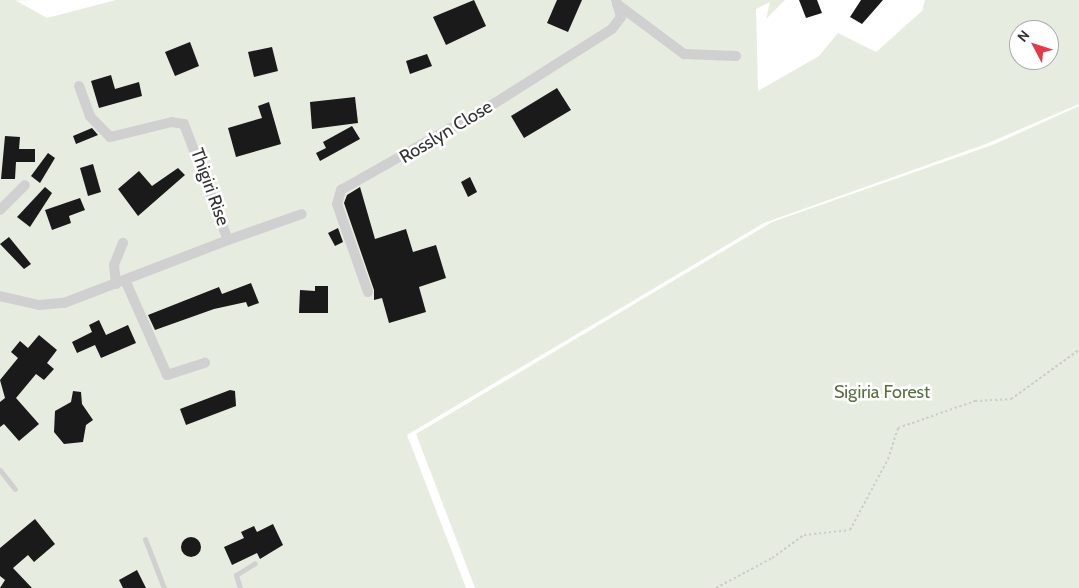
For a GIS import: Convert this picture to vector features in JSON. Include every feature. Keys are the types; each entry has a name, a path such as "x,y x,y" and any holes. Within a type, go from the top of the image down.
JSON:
{"street":[{"path":"616,2 684,54 736,56"},
{"name":"Rosslyn Close","path":"368,292 337,204 341,190 494,103 612,29 620,17 616,2"},
{"name":"Thigiri Rise","path":"0,296 52,305 120,282 228,240 184,124 172,122 110,137 90,116 79,86"},
{"path":"0,210 25,185"},
{"path":"228,240 302,214"},
{"path":"123,243 114,265 120,282 167,375 205,363"}],"lane":[{"path":"0,470 15,489"},
{"path":"145,539 164,588"},
{"path":"240,588 236,575 255,563"}],"path":[{"path":"716,588 772,558 804,535 850,530 888,459 898,428 975,402 1011,399 1079,350"}],"green space":[{"path":"0,0 15,0 47,18 116,0 785,0 766,19 770,2 756,9 758,91 819,56 838,33 876,52 922,11 925,0 1079,0 1079,104 986,144 764,223 407,435 466,588 0,588"},
{"name":"Sigiria Forest","path":"1079,106 1079,588 475,588 416,434 772,222 995,144"}],"building":[{"path":"474,0 486,26 446,45 433,17"},
{"path":"557,0 582,0 568,32 547,23"},
{"path":"799,0 817,0 822,13 806,18"},
{"path":"861,0 883,0 862,24 850,17"},
{"path":"190,42 199,66 175,76 165,52"},
{"path":"272,47 278,71 254,77 248,52"},
{"path":"427,54 432,66 410,74 406,61"},
{"path":"111,75 115,89 139,82 142,96 99,108 91,81"},
{"path":"557,88 571,110 524,138 511,116"},
{"path":"355,97 358,123 312,129 310,102"},
{"path":"269,102 281,144 236,157 228,128 262,118 258,106"},
{"path":"352,126 360,139 320,161 316,153 326,148 323,142"},
{"path":"92,128 98,135 76,144 73,136"},
{"path":"5,136 20,137 19,149 35,149 35,162 16,162 15,179 1,179"},
{"path":"48,153 55,158 40,183 31,176"},
{"path":"93,164 101,192 88,196 80,168"},
{"path":"178,168 185,175 138,216 118,189 139,171 152,186"},
{"path":"470,177 477,192 468,197 461,182"},
{"path":"45,187 52,193 30,227 17,217"},
{"path":"360,187 375,239 406,229 413,252 436,245 446,278 419,287 426,312 389,323 382,298 374,300 374,290 344,203 347,195"},
{"path":"80,198 85,210 69,216 71,223 52,230 45,210"},
{"path":"338,228 343,242 335,246 328,233"},
{"path":"9,237 31,264 24,269 0,244"},
{"path":"251,283 259,303 248,307 246,302 214,309 155,330 148,315 219,287 222,294"},
{"path":"315,286 328,286 328,313 299,313 300,290 315,291"},
{"path":"99,320 106,335 128,325 136,343 101,358 95,345 77,353 72,342 92,332 89,325"},
{"path":"39,335 57,350 47,363 54,369 44,380 36,374 16,398 39,424 19,441 4,424 0,427 0,402 5,398 0,380 18,358 11,352 20,341 28,348"},
{"path":"230,390 235,391 236,406 186,425 180,409"},
{"path":"73,391 81,392 82,404 93,420 86,425 83,442 64,444 54,432 55,411 71,402"},
{"path":"35,519 55,544 34,562 28,555 13,568 32,588 0,588 5,580 0,576 0,548"},
{"path":"273,524 283,545 260,559 257,553 232,565 224,547 244,538 241,532 254,526 257,532"},
{"path":"187,537 195,537 201,543 201,551 195,557 187,557 181,551 181,543"},
{"path":"137,570 146,588 123,588 119,580"}]}
